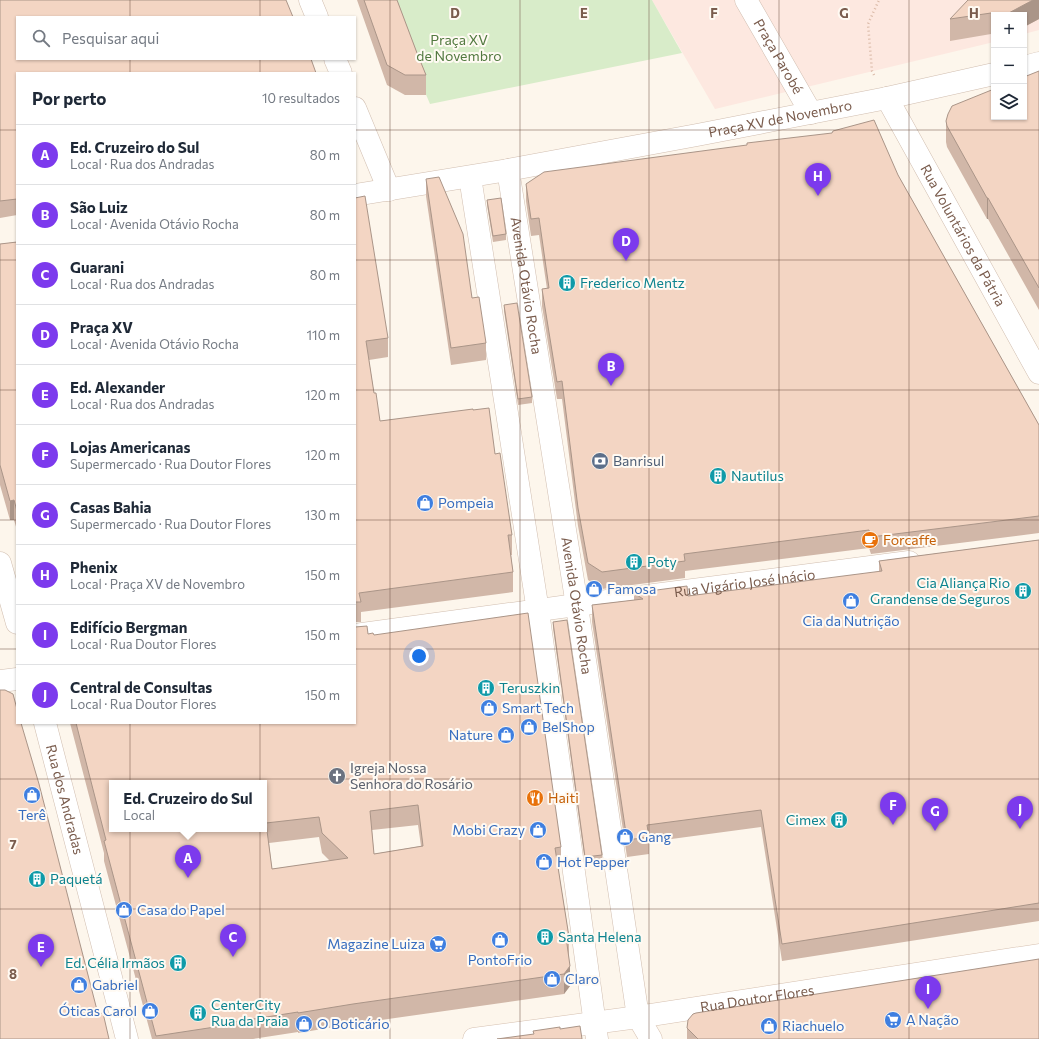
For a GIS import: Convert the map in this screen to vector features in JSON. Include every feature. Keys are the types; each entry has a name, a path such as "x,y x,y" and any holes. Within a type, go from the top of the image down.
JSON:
{"street":[{"path":"310,0 317,16"},
{"name":"Praça Parobé","path":"746,0 811,113"},
{"path":"335,60 341,72"},
{"path":"1027,66 1039,64"},
{"name":"Praça XV de Novembro","path":"356,195 470,177 811,113 991,75"},
{"name":"Rua Voluntários da Pátria","path":"887,98 1039,373"},
{"path":"356,110 389,190"},
{"name":"Avenida Otávio Rocha","path":"508,170 576,605 638,1017 651,1039"},
{"path":"470,177 538,611 596,1031"},
{"name":"Rua Vigário José Inácio","path":"356,636 576,605 929,560"},
{"path":"0,563 16,619"},
{"path":"0,681 16,679"},
{"name":"Rua dos Andradas","path":"44,724 127,1039"},
{"name":"Rua Doutor Flores","path":"474,1039 596,1031 638,1017 1039,955"}],"path":[{"path":"878,0 868,24 871,63 872,71 887,98"}],"shaded area":[{"path":"652,0 1039,0 1039,30 1027,33 1027,12 991,12 991,43 715,109"}],"green space":[{"name":"Praça XV de Novembro","path":"390,0 652,0 682,53 430,104"}],"building":[{"path":"0,0 286,0 293,16 16,16 16,60 311,60 316,72 16,72 16,199 0,201"},
{"path":"364,0 397,0 426,75 405,75 387,65"},
{"path":"968,0 1033,0 1011,12 991,12 950,19"},
{"path":"1039,71 1039,288 987,198 947,126 946,121 952,106 991,90 991,120 1027,120 1027,76"},
{"path":"874,120 898,175 1039,425 1039,516 871,537 869,530 684,554 685,561 602,572 588,563 578,508 562,381 557,382 542,289 549,288 539,218 531,219 526,184 544,172 747,145 747,143 832,133 833,131"},
{"path":"439,177 463,234 472,298 479,297 486,343 451,348 426,179"},
{"path":"365,196 388,338 366,341 380,421 489,408 495,454 500,453 512,535 508,535 513,572 359,593 361,602 356,602 356,198"},
{"path":"501,198 506,234 493,236 487,200"},
{"path":"16,242 16,507 14,500 10,501 0,465 0,244"},
{"path":"517,303 532,397 518,399 504,305"},
{"path":"1039,540 1039,903 782,944 761,810 647,825 649,837 627,840 592,605 643,599 634,593 687,586 688,596 882,571 879,561"},
{"path":"528,613 561,847 555,848 569,937 566,937 570,966 564,974 298,1012 156,1036 104,841 106,840 76,724 356,724 356,627 367,626 368,634 373,633 374,635","holes":["418,805 423,846 374,854 370,811"]},
{"path":"567,620 602,855 585,857 553,622"},
{"path":"0,690 5,690 13,694 16,705 16,724 21,724 39,784 98,1014 103,1013 109,1039 0,1039"},
{"path":"1039,959 1039,1039 698,1039 687,1028 688,1020 693,1014 696,1013"},
{"path":"580,1026 582,1039 497,1039 534,1034 533,1031"}],"place":[{"name":"Phenix","path":"818,196"},
{"name":"Praça XV","path":"626,261"},
{"name":"Frederico Mentz","path":"567,283"},
{"name":"São Luiz","path":"611,386"},
{"name":"Banrisul","path":"600,461"},
{"name":"Nautilus","path":"718,476"},
{"name":"Pompeia","path":"425,503"},
{"name":"Forcaffe","path":"870,540"},
{"name":"Poty","path":"634,562"},
{"name":"Famosa","path":"594,589"},
{"name":"Cia Aliança Rio Grandense de Seguros","path":"1023,591"},
{"name":"Cia da Nutrição","path":"851,601"},
{"name":"Teruszkin","path":"486,688"},
{"name":"Smart Tech","path":"489,708"},
{"name":"BelShop","path":"529,727"},
{"name":"Nature","path":"506,735"},
{"name":"Igreja Nossa Senhora do Rosário","path":"337,776"},
{"name":"Terê","path":"32,795"},
{"name":"Haiti","path":"535,798"},
{"name":"Cimex","path":"839,820"},
{"name":"Lojas Americanas","path":"893,825"},
{"name":"Central de Consultas","path":"1020,829"},
{"name":"Mobi Crazy","path":"538,830"},
{"name":"Casas Bahia","path":"935,831"},
{"name":"Gang","path":"625,837"},
{"name":"Hot Pepper","path":"544,862"},
{"name":"Ed. Cruzeiro do Sul","path":"188,878"},
{"name":"Paquetá","path":"37,879"},
{"name":"Casa do Papel","path":"124,910"},
{"name":"Santa Helena","path":"545,937"},
{"name":"PontoFrio","path":"500,940"},
{"name":"Magazine Luiza","path":"438,944"},
{"name":"Guarani","path":"233,957"},
{"name":"Ed. Célia Irmãos","path":"178,963"},
{"name":"Ed. Alexander","path":"41,967"},
{"name":"Claro","path":"552,979"},
{"name":"Gabriel","path":"79,985"},
{"name":"Edifício Bergman","path":"928,1009"},
{"name":"Óticas Carol","path":"150,1011"},
{"name":"CenterCity Rua da Praia","path":"198,1013"},
{"name":"A Nação","path":"893,1020"},
{"name":"O Boticário","path":"304,1024"},
{"name":"Riachuelo","path":"769,1026"}]}
